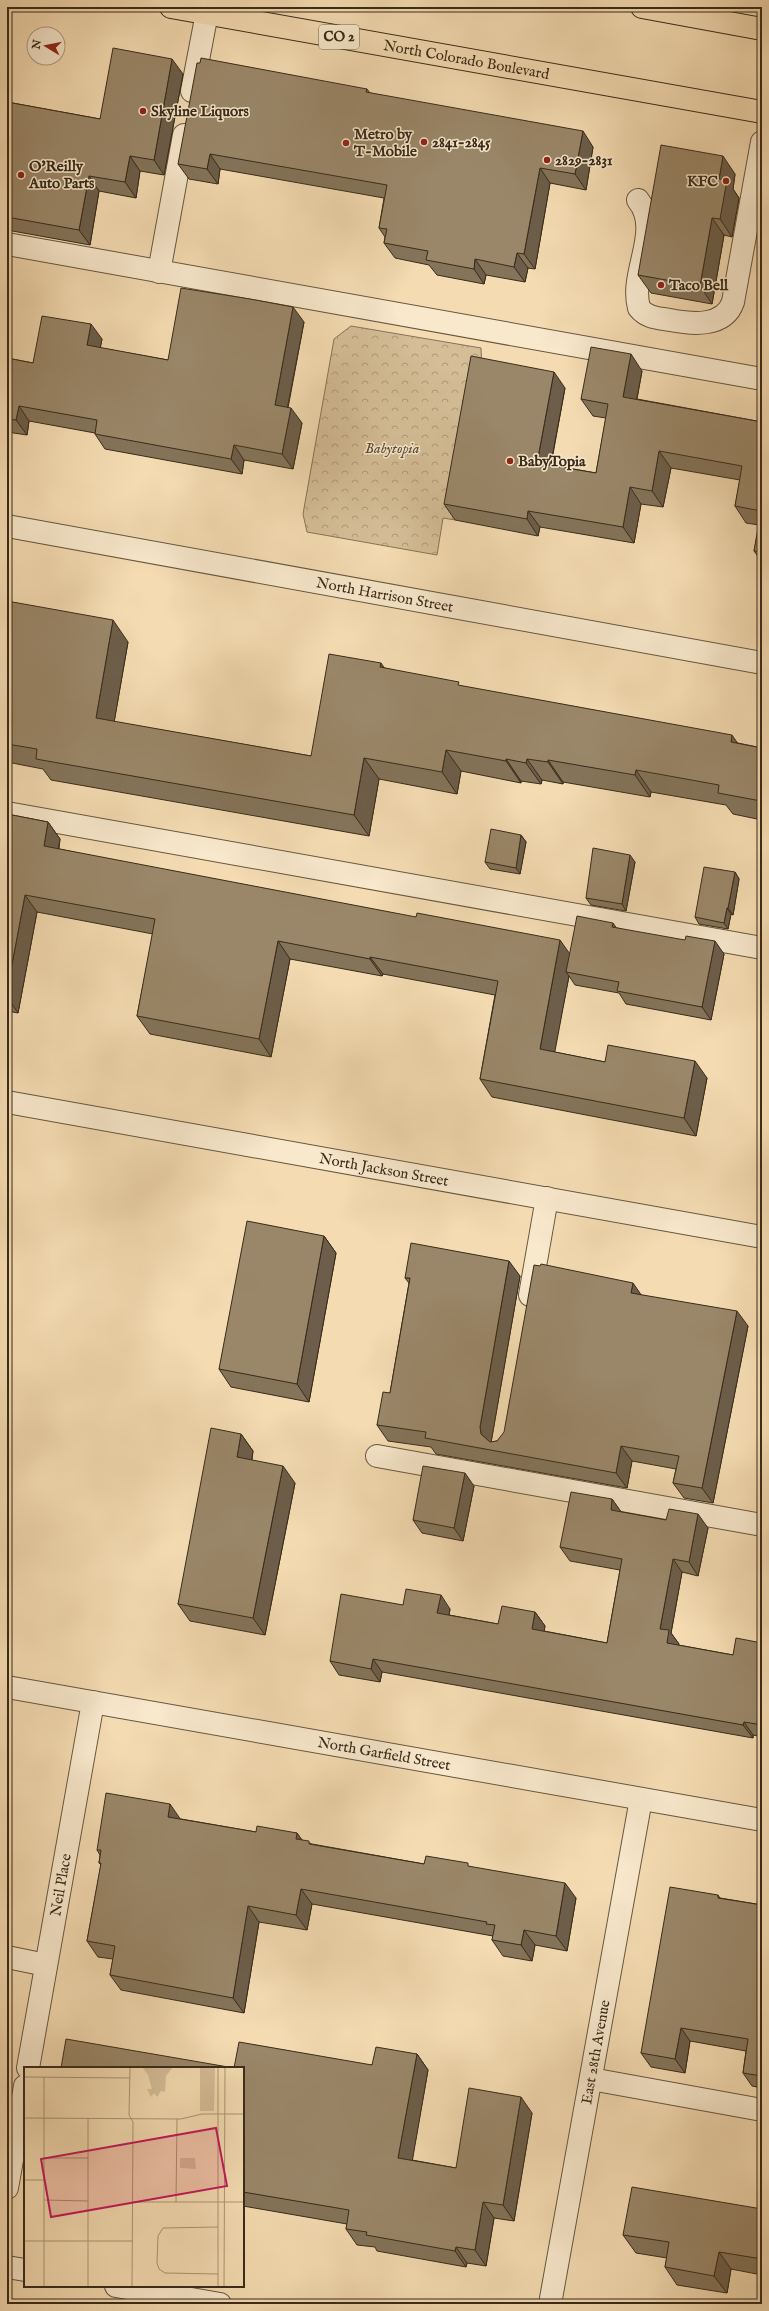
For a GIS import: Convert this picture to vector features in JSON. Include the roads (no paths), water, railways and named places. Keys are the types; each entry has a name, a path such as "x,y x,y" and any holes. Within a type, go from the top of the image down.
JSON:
{"main road":[{"name":"North Colorado Boulevard","path":"171,7 762,112"},
{"path":"642,7 762,29"}],"street":[{"path":"158,272 207,14"},
{"path":"638,200 645,208 648,220 637,287 639,308 651,317 694,325 708,323 726,311 732,302 762,142"},
{"path":"7,244 762,379"},
{"name":"North Harrison Street","path":"7,526 762,663"},
{"path":"7,813 762,948"},
{"name":"North Jackson Street","path":"7,1102 762,1236"},
{"path":"526,1314 547,1198"},
{"path":"377,1456 762,1525"},
{"name":"North Garfield Street","path":"7,1687 762,1820"},
{"name":"Neil Place","path":"28,2067 93,1702"},
{"name":"East 28th Avenue","path":"550,2304 641,1799"},
{"path":"7,1957 46,1965"},
{"path":"591,2079 762,2110"},
{"path":"7,2188 24,2092"},
{"path":"7,2267 24,2270"},
{"path":"122,2287 220,2304"}],"place":[{"name":"Skyline Liquors","path":"143,111"},
{"name":"2841-2845","path":"424,142"},
{"name":"Metro by T-Mobile","path":"346,143"},
{"name":"2829-2831","path":"547,160"},
{"name":"O'Reilly Auto Parts","path":"21,175"},
{"name":"KFC","path":"726,181"},
{"name":"Taco Bell","path":"661,285"},
{"name":"BabyTopia","path":"510,461"}],"park label":[{"name":"Babytopia","path":"392,448"}]}
